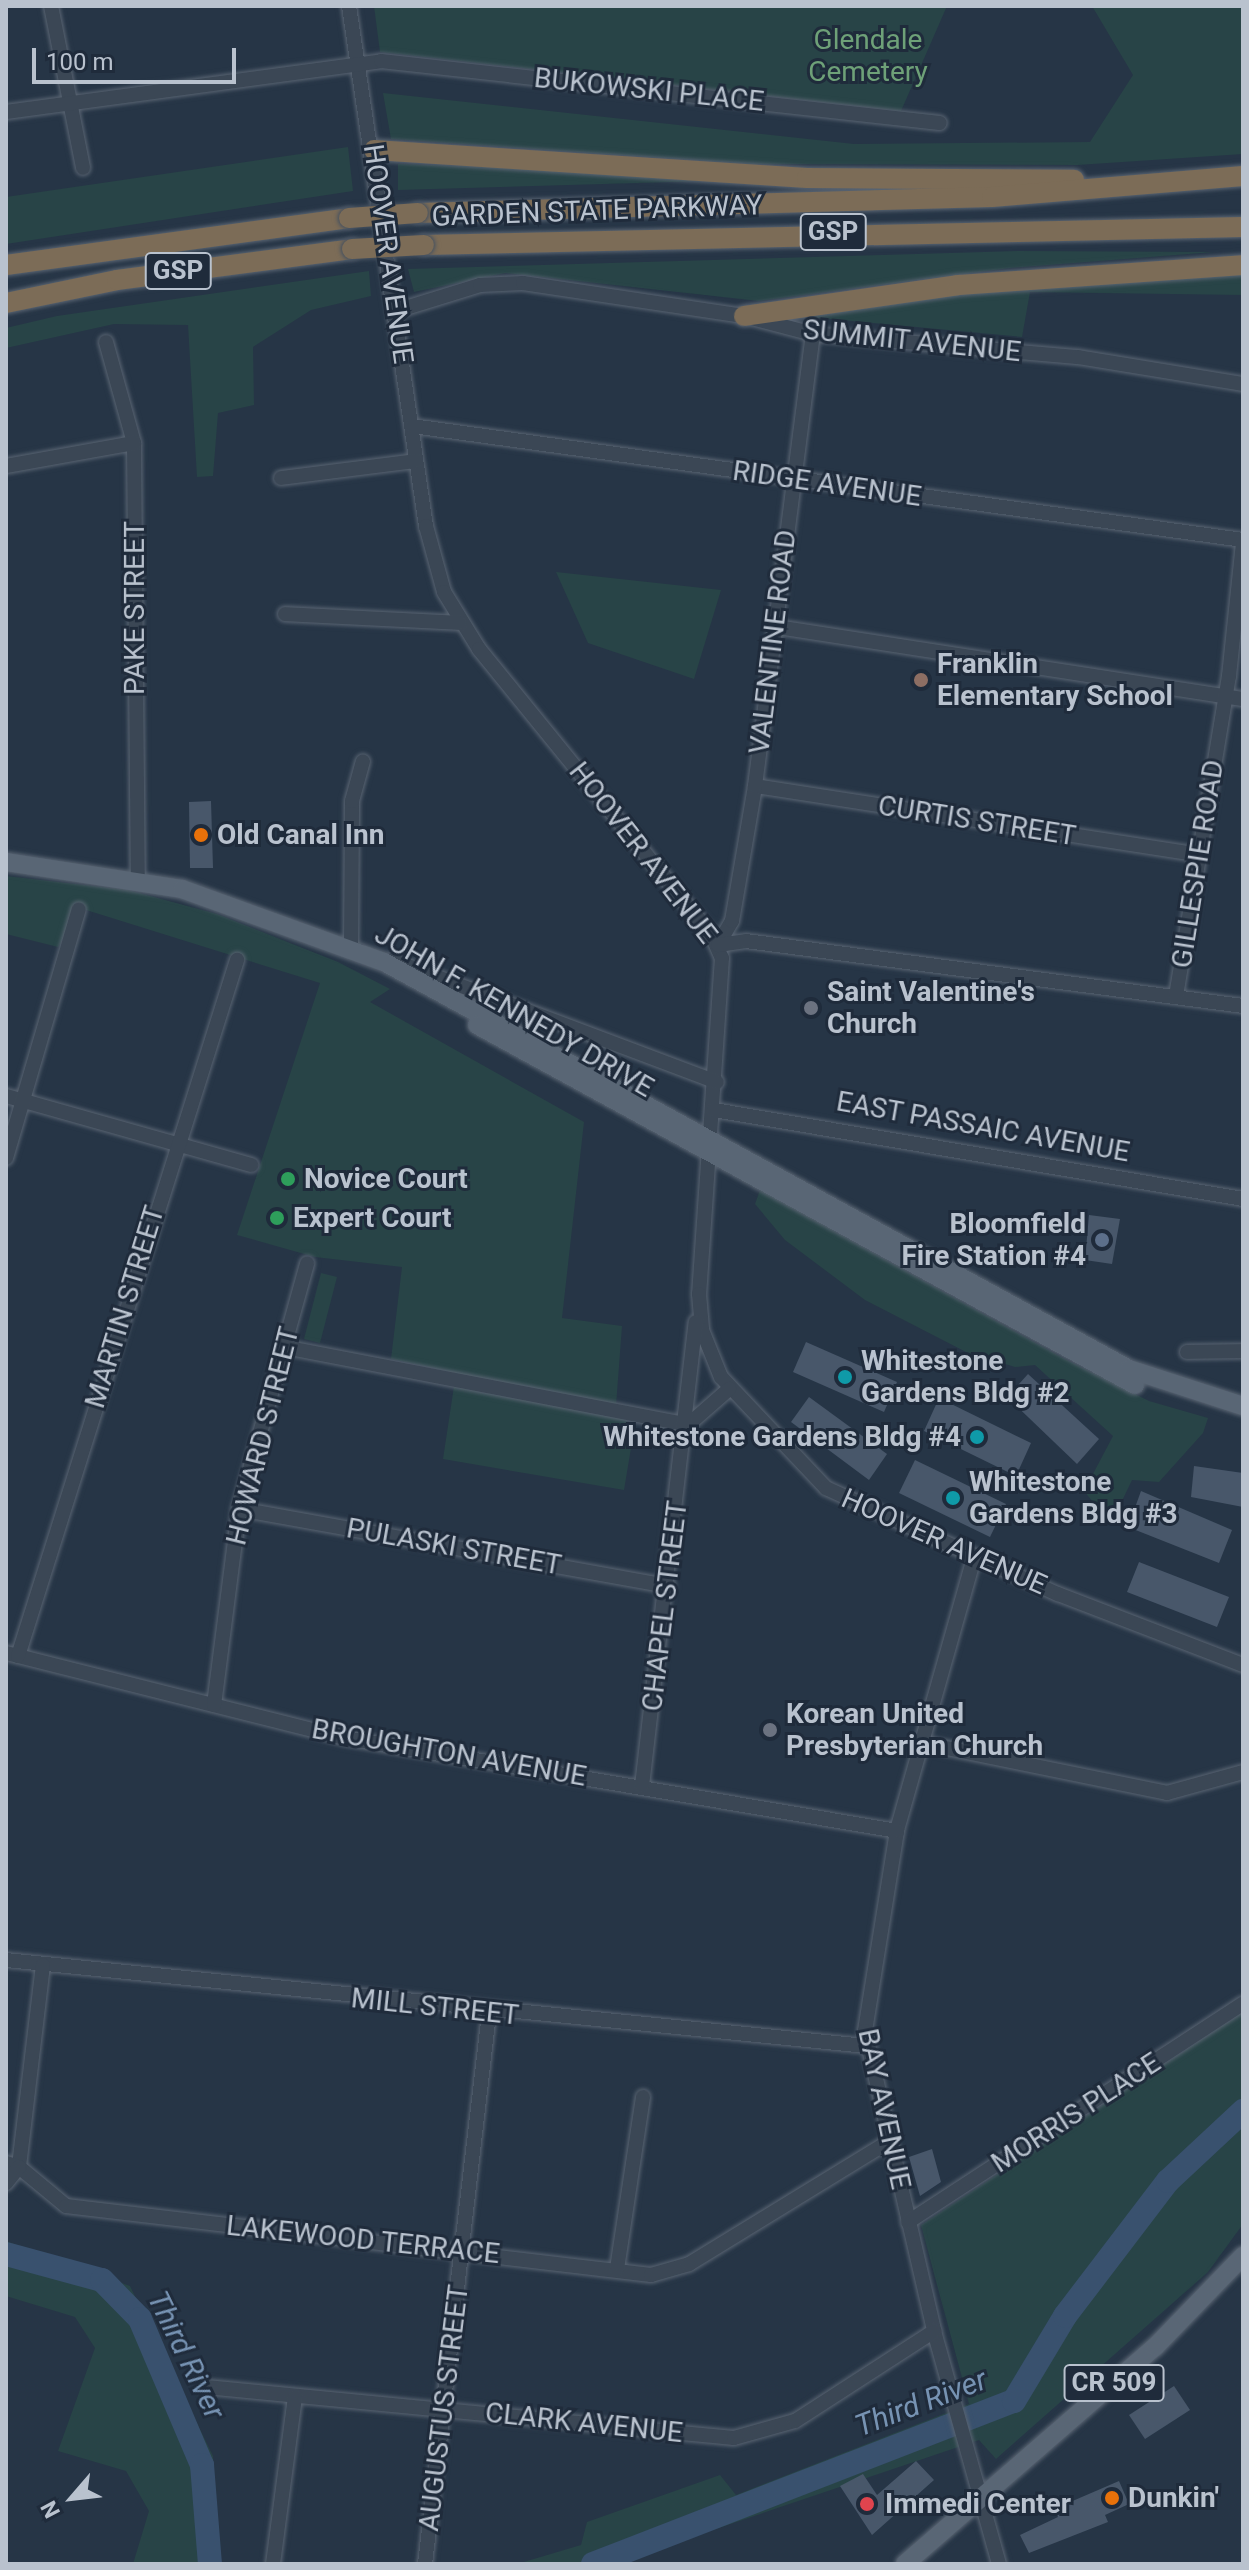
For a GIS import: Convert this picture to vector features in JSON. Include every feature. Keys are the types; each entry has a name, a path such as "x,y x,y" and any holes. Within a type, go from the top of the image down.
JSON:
{"highway":[{"path":"374,150 807,178 1186,181"},
{"name":"GARDEN STATE PARKWAY","path":"6,265 349,218 418,213 992,197 1243,176"},
{"name":"GARDEN STATE PARKWAY","path":"6,303 117,280 352,249 1243,227"},
{"path":"744,316 958,285 1243,265"}],"main road":[{"path":"6,862 138,879 223,901 351,949"},
{"name":"JOHN F. KENNEDY DRIVE","path":"351,949 711,1147 1129,1369 1243,1406"},
{"name":"JOHN F. KENNEDY DRIVE","path":"711,1147 1099,1369 1243,1419"},
{"name":"CR 509","path":"905,2564 1155,2347 1243,2256"}],"street":[{"path":"51,6 83,168"},
{"name":"HOOVER AVENUE","path":"349,6 374,150 430,548 460,623 718,945 724,978 699,1294 707,1348 729,1389 814,1480 974,1558 1243,1665"},
{"name":"BUKOWSKI PLACE","path":"6,112 357,65 411,64 940,123"},
{"name":"SUMMIT AVENUE","path":"396,311 502,282 744,316 813,334 1078,357 1243,384"},
{"name":"VALENTINE ROAD","path":"718,945 732,921 755,786 813,334"},
{"name":"PAKE STREET","path":"106,342 134,443 138,879"},
{"name":"RIDGE AVENUE","path":"412,426 1243,541"},
{"path":"6,466 134,443"},
{"path":"281,478 416,461"},
{"name":"GILLESPIE ROAD","path":"1176,996 1226,697 1243,541"},
{"path":"285,614 460,623"},
{"path":"777,627 1243,699"},
{"path":"363,761 352,801 351,949 717,1082"},
{"name":"CURTIS STREET","path":"755,786 1200,855"},
{"path":"6,1158 79,909"},
{"path":"718,945 746,941 1243,1006"},
{"name":"MARTIN STREET","path":"12,1654 175,1143 237,960"},
{"path":"6,1096 251,1165"},
{"name":"EAST PASSAIC AVENUE","path":"714,1110 1243,1199"},
{"name":"HOWARD STREET","path":"214,1705 239,1509 307,1263"},
{"name":"CHAPEL STREET","path":"642,1786 688,1425 699,1294"},
{"path":"284,1347 688,1425 729,1389"},
{"path":"1187,1352 1243,1351"},
{"name":"PULASKI STREET","path":"239,1509 668,1586"},
{"name":"BAY AVENUE","path":"974,1558 897,1831 867,1993 866,2046 977,2499 999,2564"},
{"name":"BROUGHTON AVENUE","path":"12,1654 345,1738 897,1831"},
{"path":"922,1743 1167,1793 1243,1772"},
{"name":"MILL STREET","path":"6,1960 489,2013 866,2046"},
{"path":"6,2183 12,2165 43,1965"},
{"name":"MORRIS PLACE","path":"908,2222 1243,2004"},
{"name":"AUGUSTUS STREET","path":"425,2564 464,2251 489,2013"},
{"path":"617,2269 643,2097"},
{"name":"LAKEWOOD TERRACE","path":"12,2165 66,2206 669,2273 888,2142"},
{"name":"CLARK AVENUE","path":"206,2387 734,2438 770,2433 934,2331"},
{"path":"273,2564 295,2396"}],"green space":[{"name":"Glendale Cemetery","path":"374,6 947,6 901,111 380,52"},
{"path":"1092,6 1243,6 1243,154 1077,165 751,164 391,139 383,93 854,144 1090,142 1133,75"},
{"path":"348,147 353,191 6,244 6,197"},
{"path":"398,164 567,169 707,181 398,190"},
{"path":"1018,251 1214,252 1010,268 759,301 505,273 414,292 408,269"},
{"path":"369,271 371,296 311,310 253,347 254,405 218,413 213,476 197,477 188,325 114,324 6,348 6,328 57,316"},
{"path":"1243,274 1243,295 1030,292 1022,337 809,317 985,288"},
{"path":"556,572 721,590 694,679 588,643"},
{"path":"6,876 128,890 217,914 338,962 390,989 370,1002 584,1122 562,1318 622,1326 616,1406 634,1430 624,1490 443,1459 456,1373 391,1359 402,1267 315,1257 237,1235 320,983 83,909 58,947 6,934"},
{"path":"760,1190 1063,1358 1149,1401 1208,1418 1203,1433 1159,1482 1132,1480 1111,1524 1084,1491 1113,1436 1035,1365 1015,1367 966,1352 865,1300 785,1240 755,1204"},
{"path":"321,1273 337,1277 320,1343 304,1339"},
{"path":"1243,2012 1243,2224 1208,2272 996,2459 979,2440 612,2564 517,2564 581,2545 587,2522 720,2475 736,2495 969,2404 921,2225"},
{"path":"6,2241 130,2286 213,2456 219,2564 133,2564 149,2511 126,2471 58,2451 95,2348 75,2317 6,2296"}],"building":[{"name":"Old Canal Inn","path":"211,801 213,868 190,868 189,802"},
{"name":"Bloomfield Fire Station #4","path":"1089,1215 1120,1219 1112,1264 1085,1260"},
{"name":"Whitestone Gardens Bldg #2","path":"806,1342 897,1382 884,1412 793,1372"},
{"path":"1028,1374 1099,1439 1077,1464 1007,1397"},
{"path":"809,1397 887,1454 869,1480 791,1422"},
{"name":"Whitestone Gardens Bldg #4","path":"939,1398 1031,1443 1016,1476 924,1431"},
{"name":"Whitestone Gardens Bldg #3","path":"915,1460 1006,1504 990,1537 899,1493"},
{"path":"1194,1466 1243,1473 1243,1507 1191,1497"},
{"path":"1141,1491 1232,1530 1219,1563 1128,1527"},
{"path":"1139,1562 1229,1597 1217,1627 1127,1592"},
{"path":"932,2149 941,2182 920,2196 909,2157"},
{"path":"1174,2386 1190,2410 1145,2439 1129,2415"},
{"path":"916,2461 934,2480 872,2535 840,2486 863,2474 877,2495"},
{"path":"1119,2481 1129,2504 1105,2515 1108,2522 1029,2553 1020,2535 1058,2517 1054,2509"}],"waterway":[{"name":"Third River","path":"593,2564 1014,2401 1065,2316 1168,2181 1243,2111"},
{"name":"Third River","path":"6,2254 102,2280 140,2319 202,2465 210,2564"}],"place":[{"name":"Franklin Elementary School","path":"921,680"},
{"name":"Old Canal Inn","path":"201,835"},
{"name":"Saint Valentine's Church","path":"811,1008"},
{"name":"Novice Court","path":"288,1179"},
{"name":"Expert Court","path":"277,1218"},
{"name":"Bloomfield Fire Station #4","path":"1102,1240"},
{"name":"Whitestone Gardens Bldg #2","path":"845,1377"},
{"name":"Whitestone Gardens Bldg #4","path":"977,1437"},
{"name":"Whitestone Gardens Bldg #3","path":"953,1498"},
{"name":"Korean United Presbyterian Church","path":"770,1730"},
{"name":"Dunkin'","path":"1112,2498"},
{"name":"Immedi Center","path":"867,2504"}]}
